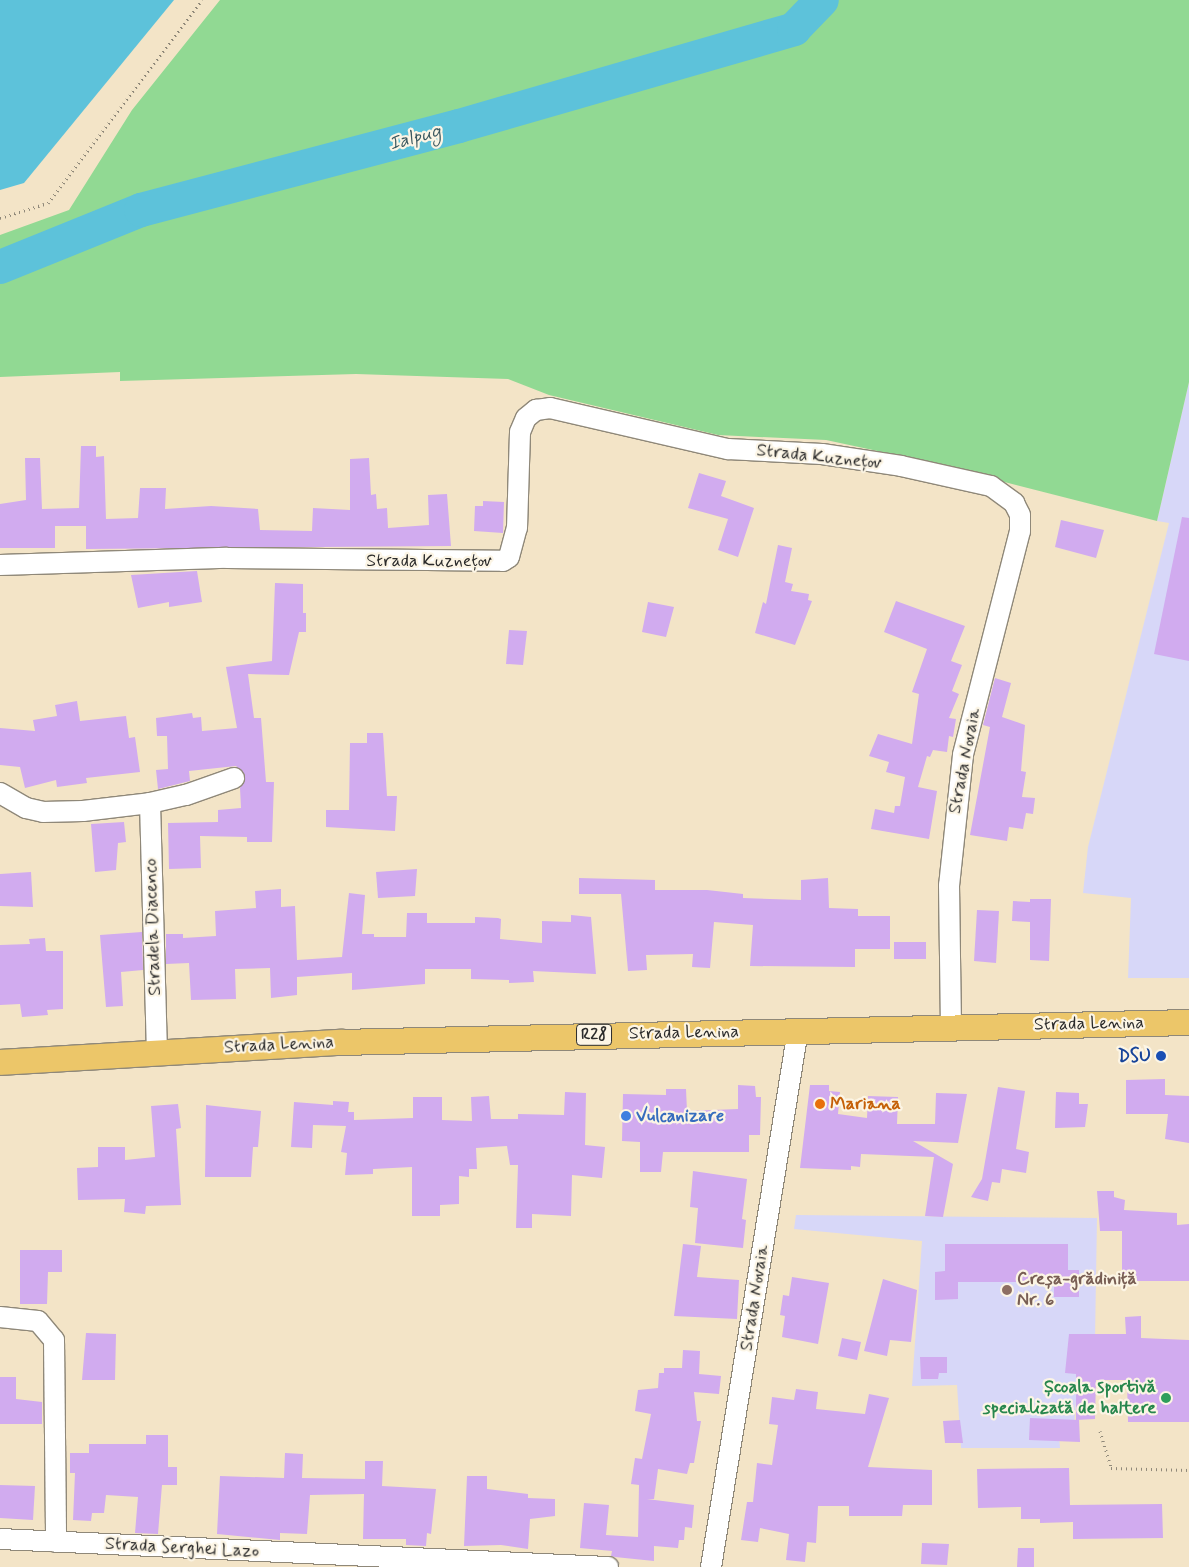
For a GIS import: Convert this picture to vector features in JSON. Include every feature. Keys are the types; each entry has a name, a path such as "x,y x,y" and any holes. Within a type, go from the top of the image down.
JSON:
{"main road":[{"name":"Strada Lenina","path":"0,1062 157,1051 340,1042 951,1026 1189,1022"}],"street":[{"name":"Strada Kuznețov","path":"0,565 226,558 503,561 510,557 517,528 520,432 526,418 536,410 550,408 728,449 822,454 901,466 991,486 1014,503"},
{"name":"Strada Novaia","path":"951,1026 949,885 953,825 963,755 1020,531 1020,515 1014,503"},
{"path":"0,793 26,808 44,812 150,803 186,795 234,778"},
{"name":"Stradela Diacenco","path":"150,803 157,1051"},
{"name":"Strada Novaia","path":"711,1567 798,1030"},
{"path":"0,1317 38,1321 54,1340 56,1542"},
{"name":"Strada Serghei Lazo","path":"0,1539 608,1567"}],"path":[{"path":"0,218 48,202 202,0"},
{"path":"1100,1431 1111,1468 1189,1470"}],"shaded area":[{"path":"1189,382 1189,978 1128,978 1131,898 1083,893 1088,847 1169,523 1157,521"},
{"name":"Creșa-grădiniță Nr. 6","path":"796,1215 1097,1218 1095,1340 1081,1340 1074,1425 1058,1425 1060,1448 961,1448 957,1385 912,1386 922,1241 794,1229"}],"green space":[{"path":"220,0 1189,0 1189,382 1157,521 915,459 826,440 718,435 549,395 508,379 356,374 120,381 120,372 0,377 0,235 69,210 132,110"}],"water":[{"path":"0,0 174,0 24,183 0,190"}],"building":[{"path":"81,446 96,446 96,457 104,456 106,519 138,518 140,488 166,488 165,509 211,506 258,509 260,530 312,531 313,508 350,510 350,459 369,458 371,495 376,494 377,509 387,508 388,528 429,525 428,495 447,494 451,546 86,549 86,526 55,526 55,548 0,548 0,504 26,500 25,458 40,458 42,509 79,508"},
{"path":"699,473 726,481 721,496 754,508 738,557 718,550 728,519 688,508"},
{"path":"483,501 504,502 503,533 474,531 475,506 483,506"},
{"path":"1182,517 1189,518 1189,661 1154,654"},
{"path":"1061,520 1104,530 1096,558 1055,547"},
{"path":"778,545 792,548 785,582 793,584 791,591 809,594 808,600 812,601 795,645 755,633 763,602 766,604"},
{"path":"197,571 202,602 169,607 169,602 138,608 131,575"},
{"path":"275,583 303,584 303,613 306,613 306,632 299,632 289,675 248,674 254,718 261,718 266,782 274,782 272,842 247,842 247,837 200,836 201,868 169,869 168,823 218,822 218,810 241,808 240,788 245,775 236,766 189,771 190,781 158,789 156,770 168,769 167,736 157,736 156,718 192,713 193,718 201,717 202,731 237,728 226,667 272,661"},
{"path":"896,601 965,626 951,661 962,665 952,691 959,694 949,718 956,719 953,737 949,736 947,752 933,750 930,757 927,756 918,787 937,791 929,839 871,829 875,809 894,813 895,806 900,806 905,777 886,772 889,762 869,756 878,734 912,744 919,694 912,692 927,649 884,632"},
{"path":"648,602 674,607 666,637 642,632"},
{"path":"509,630 527,631 523,665 506,664"},
{"path":"995,678 1011,683 1002,717 1025,725 1021,771 1026,772 1022,797 1035,798 1033,814 1026,813 1023,829 1009,827 1007,841 970,835 990,727 983,725"},
{"path":"77,701 80,721 126,716 129,738 135,737 140,772 86,778 87,783 57,787 56,780 25,788 20,767 0,765 0,728 35,731 33,720 57,716 55,705"},
{"path":"367,733 383,733 387,796 397,796 395,831 326,827 326,810 349,810 350,743 367,743"},
{"path":"124,822 126,842 118,843 116,870 95,872 91,824"},
{"path":"417,869 415,896 378,898 376,872"},
{"path":"31,872 33,907 0,906 0,874"},
{"path":"579,878 655,880 655,890 707,890 743,894 743,898 801,900 801,880 828,878 829,908 858,909 858,916 890,916 890,949 855,949 855,967 750,966 753,925 714,922 710,968 692,967 693,954 646,955 647,970 628,971 621,894 579,894"},
{"path":"281,889 281,907 295,906 297,960 342,957 349,893 365,895 362,934 374,934 374,937 406,937 407,913 427,913 427,923 475,923 475,917 498,918 501,919 500,939 542,943 542,921 571,922 571,915 591,917 596,974 533,971 534,982 509,983 509,980 471,979 471,969 425,969 425,984 352,990 352,973 297,977 297,995 271,998 270,968 235,969 236,999 191,1000 189,963 166,964 166,934 183,934 183,938 216,936 215,911 256,908 255,891"},
{"path":"1030,899 1051,899 1049,961 1030,960 1030,922 1012,921 1013,901 1030,902"},
{"path":"977,910 999,911 996,963 974,961"},
{"path":"142,932 143,970 121,972 123,1006 106,1007 100,935"},
{"path":"45,938 46,951 63,951 63,1009 47,1010 48,1015 22,1017 20,1004 0,1005 0,945 30,944 29,939"},
{"path":"894,942 926,942 926,959 894,959"},
{"path":"1165,1079 1165,1095 1189,1096 1189,1143 1165,1139 1168,1114 1126,1114 1126,1080"},
{"path":"738,1085 755,1086 756,1097 761,1097 760,1135 749,1135 749,1152 663,1152 661,1172 640,1172 640,1142 622,1141 623,1094 666,1095 666,1089 686,1089 687,1111 738,1109"},
{"path":"810,1085 829,1085 829,1091 840,1092 838,1114 867,1118 868,1096 898,1097 897,1124 935,1124 936,1093 967,1094 958,1143 913,1141 953,1164 943,1217 925,1216 934,1157 861,1154 860,1167 851,1166 851,1170 800,1168"},
{"path":"998,1087 1025,1091 1016,1149 1029,1152 1026,1173 1002,1169 1000,1183 992,1182 988,1201 971,1197 982,1179"},
{"path":"565,1092 586,1093 585,1145 605,1147 602,1178 572,1175 571,1216 532,1214 532,1228 516,1228 518,1165 510,1165 507,1146 476,1148 477,1169 469,1169 469,1177 459,1176 459,1204 440,1205 440,1216 412,1216 412,1167 373,1169 373,1174 345,1175 347,1153 341,1152 346,1126 313,1125 312,1148 291,1147 294,1102 333,1105 333,1101 349,1102 348,1112 354,1112 354,1120 413,1118 413,1097 442,1097 442,1120 472,1121 471,1097 489,1096 491,1119 518,1119 518,1114 564,1115"},
{"path":"1056,1092 1079,1093 1079,1104 1088,1104 1085,1127 1055,1128"},
{"path":"178,1104 181,1128 176,1129 181,1205 146,1206 145,1214 124,1212 125,1199 78,1200 77,1168 98,1167 98,1147 125,1147 125,1160 155,1157 151,1106"},
{"path":"206,1105 261,1111 258,1147 253,1147 251,1177 205,1177"},
{"path":"693,1171 747,1179 742,1219 746,1220 743,1248 695,1243 698,1208 690,1207"},
{"path":"1097,1191 1114,1191 1114,1197 1125,1200 1124,1210 1177,1213 1177,1225 1189,1224 1189,1281 1122,1281 1122,1231 1100,1231"},
{"path":"683,1244 701,1246 697,1277 739,1280 737,1319 674,1316"},
{"path":"945,1244 1068,1244 1068,1270 1079,1270 1079,1297 1054,1297 1054,1282 958,1282 958,1299 935,1300 935,1272 945,1271"},
{"path":"20,1250 62,1250 62,1272 48,1272 47,1304 20,1304"},
{"path":"792,1277 829,1283 818,1344 782,1337 785,1316 780,1315 783,1295 789,1296"},
{"path":"883,1279 917,1290 911,1342 890,1340 887,1356 864,1351"},
{"path":"1141,1316 1141,1338 1189,1340 1189,1422 1128,1422 1127,1380 1096,1380 1095,1419 1076,1420 1076,1374 1065,1373 1069,1334 1126,1334 1125,1317"},
{"path":"86,1333 116,1334 115,1380 82,1380"},
{"path":"842,1338 861,1342 857,1360 838,1356"},
{"path":"683,1350 700,1351 699,1374 721,1376 719,1394 694,1392 697,1421 701,1421 694,1463 690,1463 687,1474 658,1469 654,1499 647,1499 694,1505 692,1528 685,1527 684,1540 679,1540 678,1548 654,1546 654,1561 615,1557 611,1556 612,1551 580,1548 584,1503 609,1505 606,1535 638,1537 639,1485 631,1484 635,1458 642,1459 651,1414 635,1411 638,1390 658,1388 659,1373 664,1373 664,1368 682,1368"},
{"path":"920,1357 947,1357 947,1373 939,1373 938,1379 921,1379"},
{"path":"0,1377 16,1377 16,1399 42,1402 42,1424 0,1424"},
{"path":"796,1389 818,1392 816,1409 865,1414 869,1394 889,1398 868,1467 932,1470 932,1505 903,1505 902,1516 849,1516 849,1506 818,1506 816,1543 807,1542 805,1562 786,1560 789,1534 760,1528 758,1542 741,1540 747,1502 753,1502 757,1463 772,1465 778,1425 769,1424 772,1397 794,1400"},
{"path":"1030,1418 1079,1420 1080,1442 1029,1440"},
{"path":"960,1420 963,1443 945,1443 943,1421"},
{"path":"146,1435 168,1435 168,1467 177,1467 177,1485 162,1485 158,1534 135,1533 138,1497 106,1495 104,1513 92,1513 91,1521 73,1520 75,1473 70,1473 70,1453 89,1453 89,1444 146,1444"},
{"path":"285,1453 303,1454 302,1478 365,1479 365,1461 383,1461 382,1486 436,1489 431,1534 427,1533 426,1546 406,1545 406,1539 363,1539 364,1494 310,1495 307,1534 280,1533 280,1540 217,1534 220,1476 284,1478"},
{"path":"1069,1468 1070,1505 1162,1504 1163,1538 1073,1539 1073,1522 1040,1523 1040,1519 1021,1519 1021,1507 978,1508 977,1469"},
{"path":"467,1476 487,1476 487,1489 528,1494 528,1498 555,1499 555,1516 530,1519 528,1549 501,1545 464,1546"},
{"path":"0,1485 35,1486 33,1520 0,1518"},
{"path":"922,1543 949,1544 947,1565 921,1564"},
{"path":"1018,1548 1034,1548 1034,1567 1017,1567"}],"waterway":[{"name":"Ialpug","path":"0,267 141,210 459,126 794,29 822,0"}],"place":[{"name":"DSU","path":"1161,1056"},
{"name":"Mariana","path":"820,1104"},
{"name":"Vulcanizare","path":"626,1116"},
{"name":"Creșa-grădiniță Nr. 6","path":"1007,1290"},
{"name":"Școala sportivă specializată de haltere","path":"1166,1398"}]}
